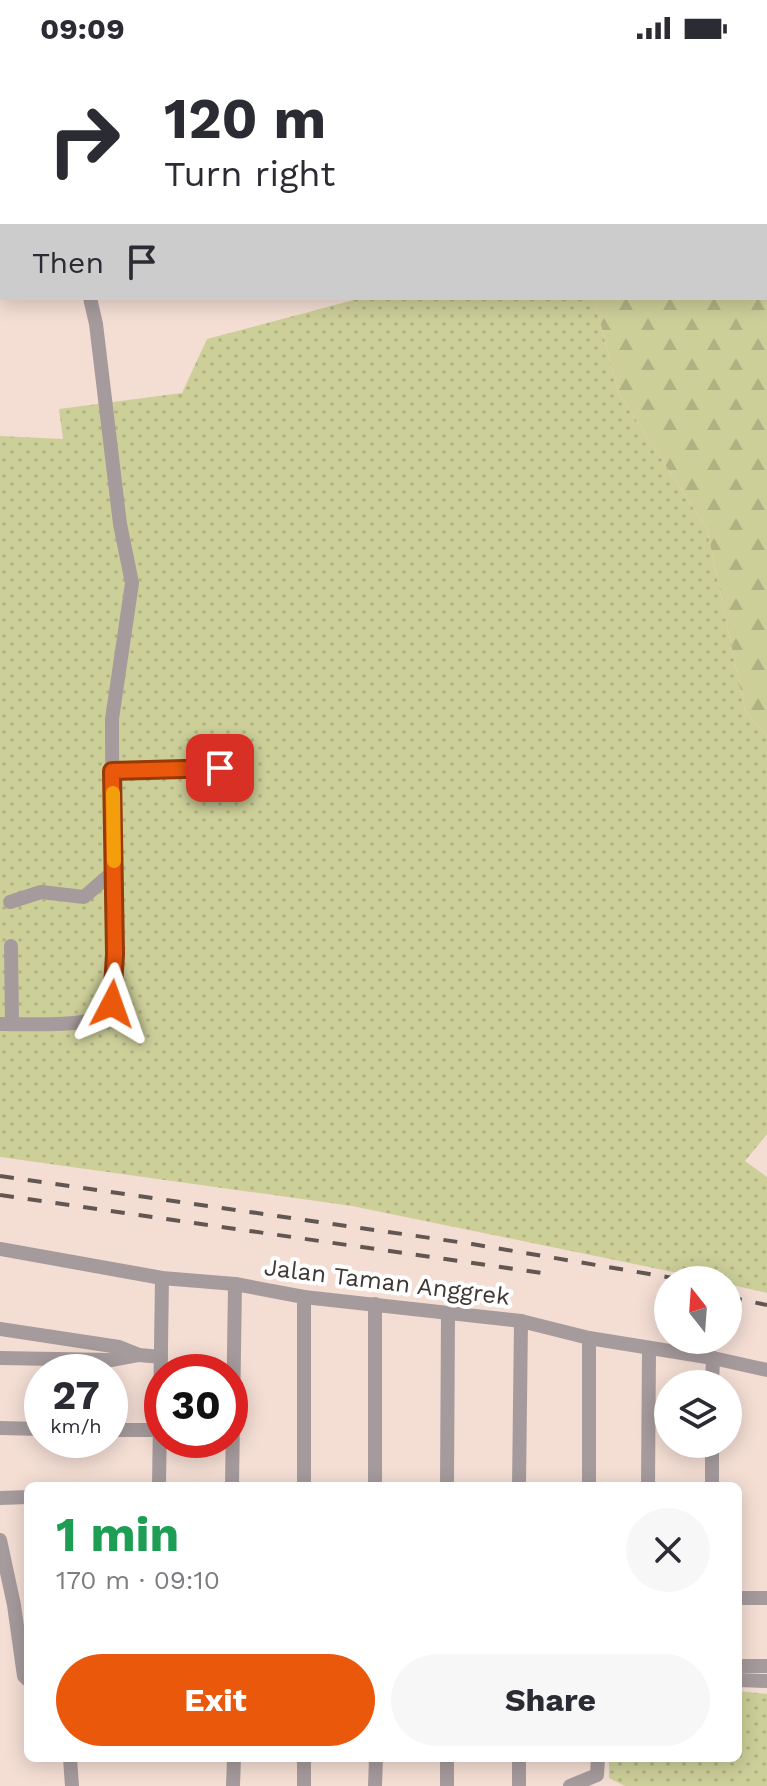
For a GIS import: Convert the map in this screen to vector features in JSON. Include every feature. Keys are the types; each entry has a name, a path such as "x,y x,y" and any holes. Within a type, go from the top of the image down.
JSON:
{"street":[{"path":"11,946 6,1024 90,1020 105,1016 110,1008 115,954 112,771 115,684 132,583 120,524 90,300"},
{"path":"10,902 41,892 84,897 114,871"},
{"name":"Jalan Taman Anggrek","path":"0,1249 162,1278 235,1284 304,1297 521,1321 649,1350 713,1358 767,1370"},
{"path":"161,1354 162,1278"},
{"path":"232,1482 235,1284"},
{"path":"304,1297 304,1482"},
{"path":"375,1304 375,1482"},
{"path":"447,1482 448,1314"},
{"path":"519,1482 521,1321"},
{"path":"0,1329 119,1347 139,1355"},
{"path":"589,1338 589,1482"},
{"path":"648,1482 649,1350"},
{"path":"0,1358 111,1360 144,1355"},
{"path":"713,1358 713,1370"},
{"path":"0,1428 24,1429"},
{"path":"159,1482 160,1458"},
{"path":"712,1458 712,1482"},
{"path":"0,1498 24,1497"},
{"path":"0,1540 21,1605 24,1676"},
{"path":"742,1598 767,1598"},
{"path":"742,1666 767,1666"},
{"path":"742,1680 767,1681"},
{"path":"70,1762 72,1786"},
{"path":"233,1786 234,1762"},
{"path":"304,1762 304,1786"},
{"path":"375,1786 376,1762"},
{"path":"447,1762 447,1786"},
{"path":"519,1762 519,1786"},
{"path":"570,1786 597,1775 598,1762"}],"lane":[{"path":"112,771 220,768"}],"green space":[{"path":"353,300 595,300 618,392 707,529 745,711 767,736 767,1134 745,1161 767,1177 767,1293 742,1287 742,1266 654,1268 352,1206 0,1157 0,436 63,439 59,409 182,393 207,339"},
{"path":"595,300 767,300 767,736 745,711 707,529 618,392"},
{"path":"742,1691 767,1694 767,1786 625,1786 609,1778 609,1762 742,1762"}],"railway":[{"path":"0,1176 472,1244 654,1275"},
{"path":"0,1195 542,1273"},
{"path":"742,1300 767,1305"}],"slow traffic":[{"path":"113,793 114,861"}],"route":[{"path":"112,1004 115,954 112,771 220,768"}]}
